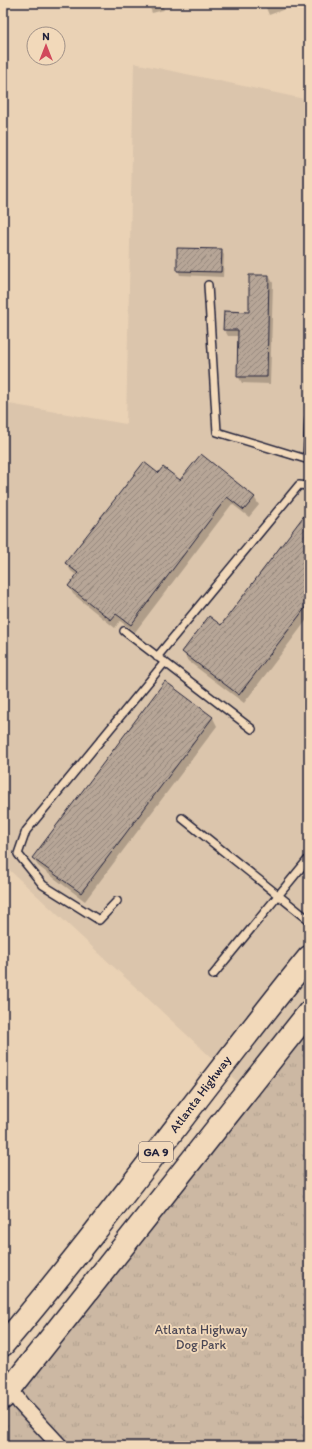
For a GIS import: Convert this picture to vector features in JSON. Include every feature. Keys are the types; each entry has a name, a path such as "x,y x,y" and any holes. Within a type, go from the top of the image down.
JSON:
{"main road":[{"name":"Atlanta Highway","path":"3,1345 53,1286 250,1029 309,957"},
{"name":"GA 9","path":"5,1390 309,1012"}],"street":[{"path":"5,1390 60,1446"}],"lane":[{"path":"208,285 217,432 308,459 309,419"},
{"path":"157,657 299,485 309,486"},
{"path":"124,631 252,729"},
{"path":"117,901 99,920 43,885 18,854 26,831 165,662"},
{"path":"182,818 309,920"},
{"path":"213,975 280,896 309,858"}],"shaded area":[{"path":"134,63 309,100 309,1031 256,1099 3,864 3,403 126,424"}],"green space":[{"name":"Atlanta Highway Dog Park","path":"309,1025 309,1443 154,1446 3,1446 3,1412"}],"building":[{"path":"177,248 222,249 221,272 177,271"},
{"path":"249,275 269,275 267,377 237,377 238,330 223,330 224,311 249,312"},
{"path":"201,454 255,497 244,510 227,497 131,625 116,614 111,620 68,586 78,573 65,563 144,462 158,473 163,467 180,480"},
{"path":"309,509 309,603 239,695 182,652 209,616 221,625"},
{"path":"165,681 213,717 81,893 32,858"}]}
